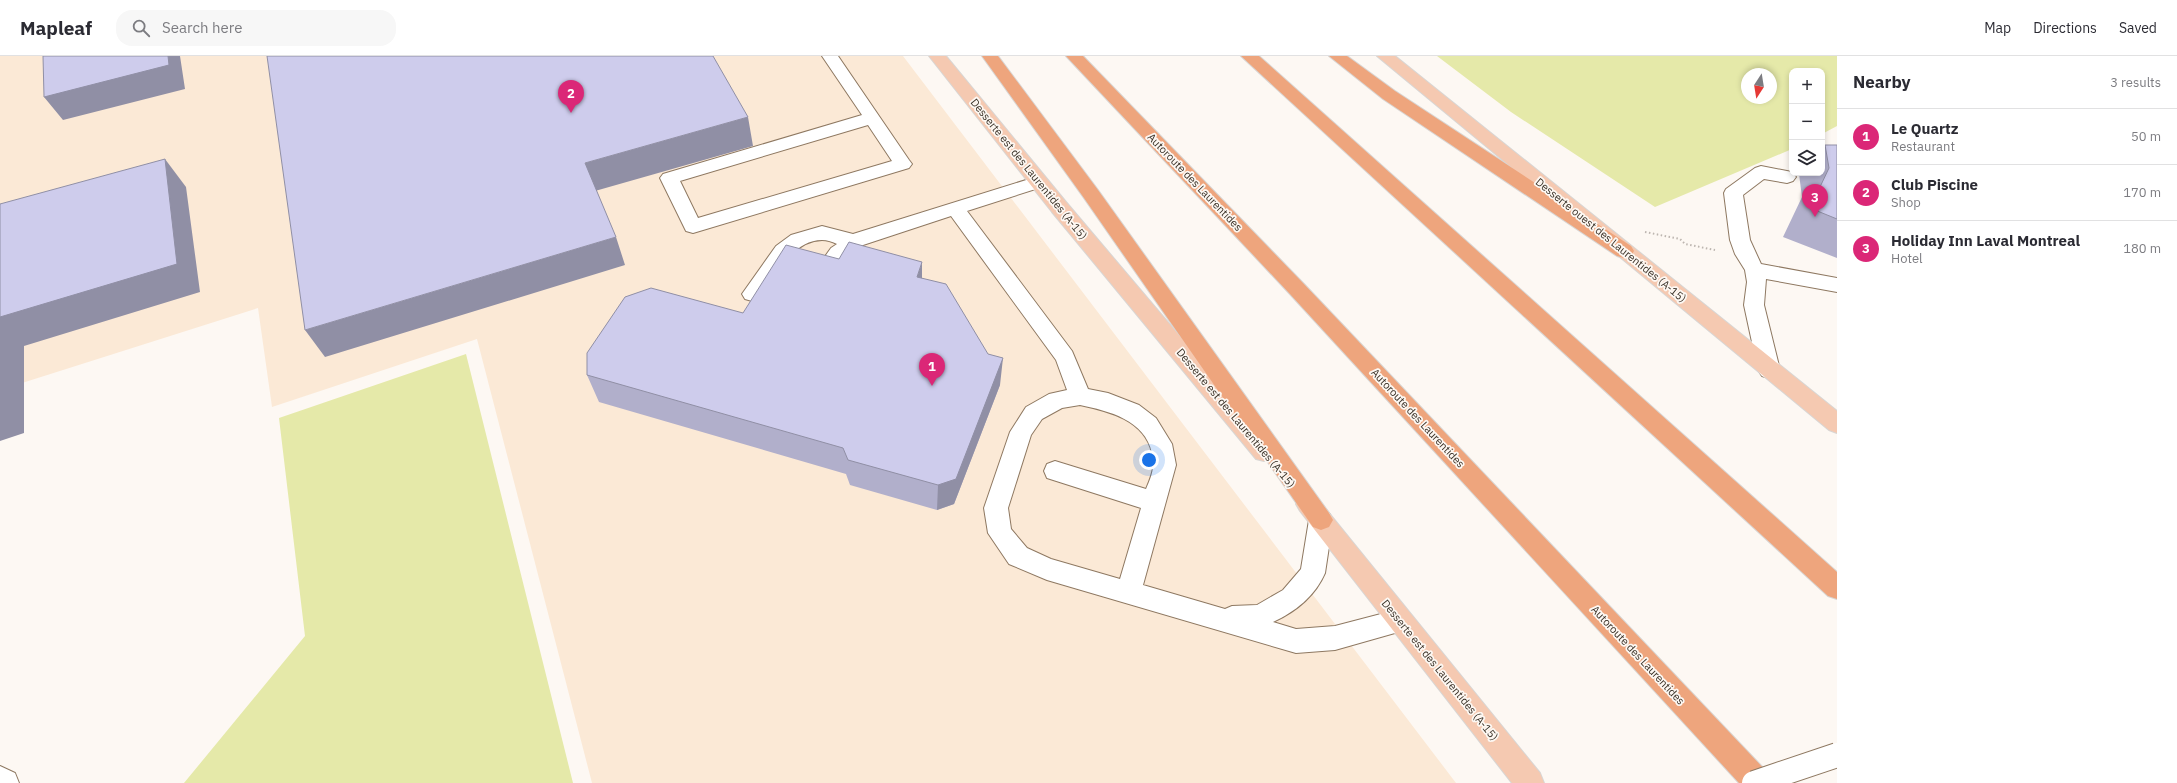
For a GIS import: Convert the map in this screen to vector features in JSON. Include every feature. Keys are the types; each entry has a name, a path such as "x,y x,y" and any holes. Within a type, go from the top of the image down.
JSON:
{"highway":[{"path":"990,56 1091,194 1321,520"},
{"name":"Autoroute des Laurentides","path":"1074,56 1296,288 1758,783"},
{"path":"1249,56 1837,588"},
{"path":"1338,56 1389,95 1624,251"},
{"path":"1656,674 1737,783"}],"main road":[{"name":"Desserte est des Laurentides (A-15)","path":"937,56 1039,182 1321,520 1530,783"},
{"name":"Desserte ouest des Laurentides (A-15)","path":"1385,56 1837,424"}],"street":[{"path":"830,56 872,118 903,164 693,226 668,178 872,118"},
{"path":"1769,370 1754,305 1754,294 1757,282 1755,270 1745,254 1740,240 1733,193 1761,172 1787,177"},
{"path":"824,272 838,253 853,241 1039,182"},
{"path":"955,208 1065,357 1080,396"},
{"path":"752,294 783,250 798,240 822,233 853,241"},
{"path":"1755,270 1837,285"},
{"path":"1129,591 1165,465 1161,444 1148,424 1131,411 1108,402 1080,396 1057,400 1034,413 1021,432 996,508 1000,533 1018,556 1047,569 1129,591 1296,641 1335,638 1400,621"},
{"path":"1055,471 1155,502"},
{"path":"1205,614 1234,618 1258,617 1278,608 1292,598 1313,573 1321,520"},
{"path":"1754,783 1837,755"},
{"path":"0,780 5,783"}],"path":[{"path":"1640,230 1680,239 1685,244 1722,251"}],"shaded area":[{"path":"0,56 903,56 1456,783 592,783 477,339 272,407 258,308 0,390"}],"green space":[{"path":"1437,56 1837,56 1837,126 1825,132 1825,68 1789,68 1789,150 1655,207 1511,112"},
{"path":"466,354 573,783 184,783 305,636 279,418"}],"building":[{"path":"43,56 168,56 169,65 44,97"},
{"path":"267,56 713,56 748,117 585,163 616,237 305,330"},
{"path":"1825,145 1837,145 1837,219 1810,208 1829,168"},
{"path":"165,159 177,264 0,317 0,204"},
{"path":"849,242 922,262 917,277 946,284 988,354 1003,358 956,479 938,485 848,460 843,448 587,375 587,353 625,297 651,288 743,313 786,245 839,259"}],"place":[{"name":"Club Piscine","path":"571,113"},
{"name":"Holiday Inn Laval Montreal","path":"1815,217"},
{"name":"Le Quartz","path":"932,386"}]}
